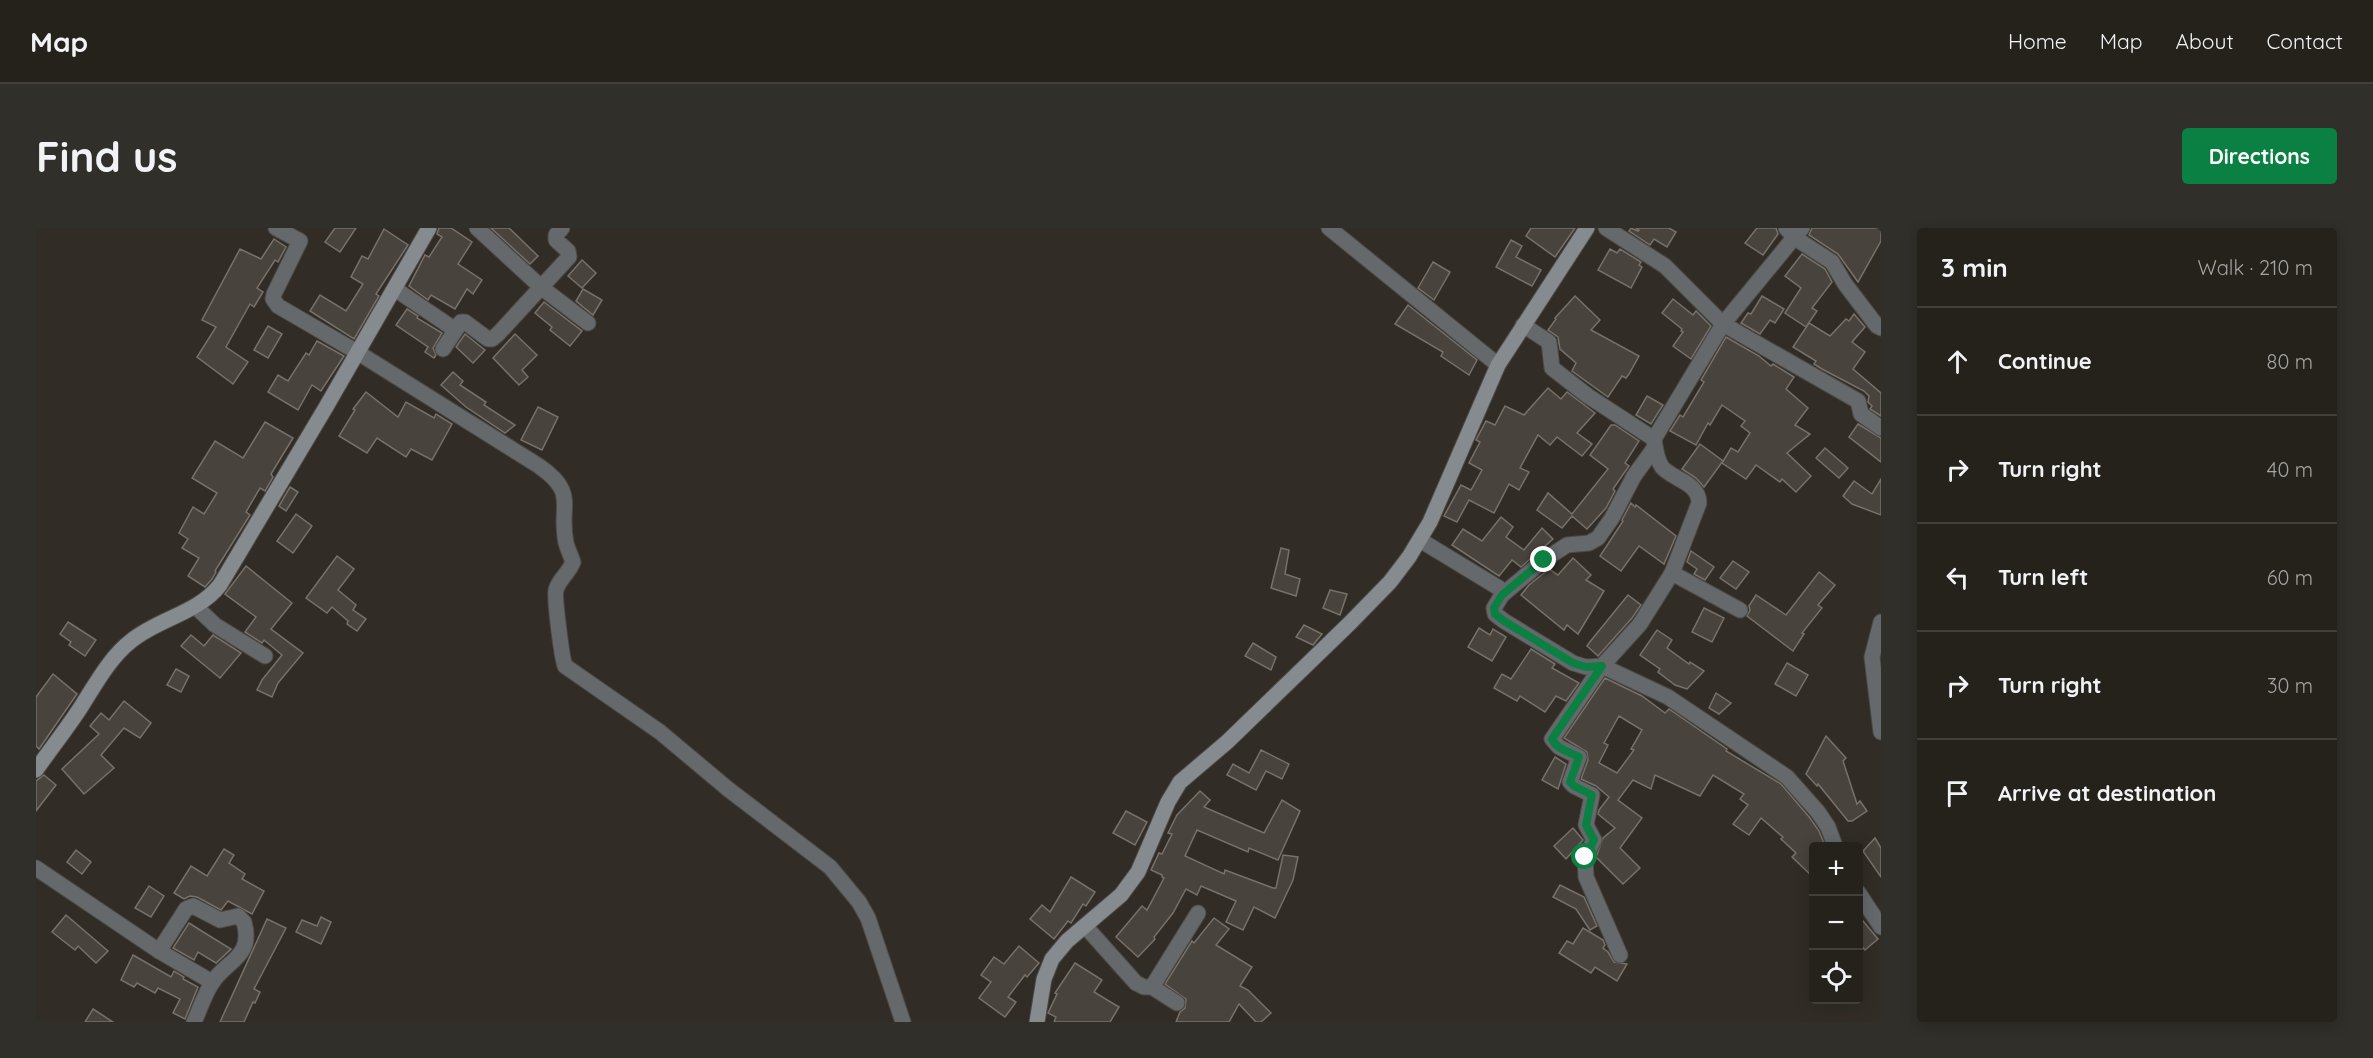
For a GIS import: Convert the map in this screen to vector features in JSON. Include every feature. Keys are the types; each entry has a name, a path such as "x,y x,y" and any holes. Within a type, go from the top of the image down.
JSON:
{"street":[{"path":"276,228 300,242 274,294 274,303 539,466 558,481 564,494 566,544 573,562 568,573 560,582 554,597 560,624 561,656 565,666 660,732 728,789 830,867 859,902 868,918 903,1022"},
{"path":"36,770 106,670 129,642 154,626 196,607 213,593 237,557 429,228"},
{"path":"477,228 542,288 588,323"},
{"path":"443,349 454,329 463,321 486,338 492,339 569,257 568,251 556,240 562,228"},
{"path":"1329,228 1498,365"},
{"path":"1037,1022 1044,979 1052,959 1067,941 1121,895 1138,872 1168,802 1180,782 1227,742 1349,624 1390,582 1420,540 1431,522 1498,365 1587,228"},
{"path":"1606,228 1665,266 1723,324 1858,401 1861,414 1881,428"},
{"path":"1834,842 1828,827 1818,812 1787,777 1668,698 1602,666 1586,667 1573,663 1504,621 1495,614 1494,608 1502,595 1567,544 1589,543 1598,538 1612,518 1723,324 1794,231 1832,262 1845,284 1877,326 1881,328"},
{"path":"395,289 454,329"},
{"path":"1523,325 1549,342 1552,368 1655,443 1662,467 1693,488 1699,498 1672,573 1640,624 1602,666 1552,739 1559,747 1579,757 1570,782 1592,795 1586,825 1594,840 1585,857 1586,877 1620,955"},
{"path":"1420,540 1499,588 1502,595"},
{"path":"1672,573 1740,610"},
{"path":"196,607 215,625 265,656"},
{"path":"1881,622 1872,657 1881,732"},
{"path":"36,868 159,951 212,982"},
{"path":"1861,896 1881,927"},
{"path":"159,951 189,907 200,908 220,920 240,917 246,928 242,952 212,982 194,1022"},
{"path":"1152,987 1198,914"},
{"path":"1085,926 1136,983 1144,987 1152,987 1177,1003"}],"building":[{"path":"335,228 356,228 340,252 325,242"},
{"path":"439,228 451,228 472,242 458,264 482,280 473,294 467,289 455,309 431,295 428,300 409,286 425,255 429,257 442,237 437,234"},
{"path":"491,228 509,228 538,256 530,264"},
{"path":"1531,228 1575,228 1555,257 1526,236"},
{"path":"1631,228 1638,231 1636,228 1669,228 1676,232 1667,247 1654,239 1650,245 1629,231"},
{"path":"1757,228 1776,228 1778,234 1763,255 1745,243"},
{"path":"1812,228 1881,228 1881,241 1858,282 1838,254 1809,235"},
{"path":"384,229 408,245 376,294 379,296 354,339 310,311 320,295 346,311 363,284 351,277 362,256 368,259"},
{"path":"274,239 286,247 278,262 275,260 257,288 263,292 254,307 250,304 226,347 248,362 233,384 197,357 216,327 202,320 240,249 261,259"},
{"path":"1511,240 1522,246 1516,257 1541,270 1532,286 1496,267"},
{"path":"1610,249 1617,253 1620,249 1641,262 1639,265 1642,267 1631,288 1598,270"},
{"path":"1802,254 1825,269 1832,282 1812,308 1817,311 1806,327 1785,313 1801,288 1785,276"},
{"path":"582,260 596,273 582,288 568,276"},
{"path":"1433,262 1450,272 1434,300 1418,288"},
{"path":"583,289 602,300 593,315 576,301"},
{"path":"1575,296 1600,320 1591,330 1639,356 1626,378 1622,376 1608,397 1572,371 1576,363 1560,349 1558,337 1548,330 1555,318"},
{"path":"1762,296 1784,309 1775,323 1770,320 1760,334 1741,323 1748,313 1751,314"},
{"path":"1673,299 1693,315 1696,311 1711,326 1691,359 1673,346 1683,332 1682,329 1662,313"},
{"path":"544,302 582,331 570,346 550,330 552,327 535,313"},
{"path":"1408,305 1477,360 1469,375 1441,356 1443,352 1395,324"},
{"path":"407,309 442,333 433,348 436,355 434,358 425,352 428,347 396,325"},
{"path":"1854,314 1865,327 1852,342 1865,352 1853,369 1881,393 1881,416 1870,409 1872,406 1868,402 1869,396 1864,391 1822,369 1814,364 1816,361 1793,347 1809,323 1830,336"},
{"path":"268,326 282,334 268,358 254,350"},
{"path":"465,334 485,350 473,363 456,347"},
{"path":"515,334 537,355 522,370 528,377 519,385 493,358"},
{"path":"1726,337 1759,356 1771,366 1773,364 1794,377 1786,389 1808,408 1795,425 1810,434 1787,453 1811,476 1796,492 1782,479 1780,482 1756,465 1746,479 1722,463 1731,448 1738,452 1750,433 1741,426 1745,421 1722,405 1710,425 1708,423 1696,445 1670,431 1680,415 1683,417 1704,382 1701,380"},
{"path":"317,341 344,356 321,391 312,385 298,410 268,392 278,375 288,381 306,353 309,355"},
{"path":"453,372 463,381 460,385 486,402 484,405 515,425 505,433 466,407 441,385"},
{"path":"1548,388 1561,399 1567,392 1595,413 1577,433 1592,444 1582,456 1557,437 1550,445 1538,435 1520,468 1529,472 1519,490 1509,484 1494,513 1469,500 1457,522 1444,516 1461,485 1471,490 1482,470 1469,463 1480,442 1476,440 1486,421 1495,425 1505,406 1524,415"},
{"path":"366,392 398,417 406,402 434,418 436,414 452,424 432,460 411,449 406,457 377,438 367,453 339,436 355,410 353,409"},
{"path":"1647,396 1663,405 1651,424 1636,415"},
{"path":"538,407 558,417 542,450 521,440"},
{"path":"265,422 293,438 271,474 273,477 265,491 260,488 246,512 250,515 205,587 188,576 199,558 182,548 188,539 179,533 193,507 204,514 217,493 192,478 215,441 243,458"},
{"path":"1858,424 1881,438 1881,462 1849,437"},
{"path":"1611,425 1615,425 1639,441 1625,463 1629,466 1613,489 1615,491 1606,508 1587,529 1572,516 1562,528 1537,510 1548,493 1572,514 1608,469 1590,455"},
{"path":"1700,444 1723,461 1704,487 1696,478 1682,469"},
{"path":"1825,448 1848,468 1839,478 1816,458"},
{"path":"1881,479 1881,515 1852,504 1843,496 1854,481 1872,494"},
{"path":"290,487 298,492 286,511 279,506"},
{"path":"1631,503 1676,536 1664,564 1639,546 1621,571 1600,556 1623,521"},
{"path":"296,514 312,526 293,553 277,541"},
{"path":"1501,517 1513,527 1506,537 1524,550 1542,528 1553,539 1521,567 1512,560 1499,576 1452,545 1463,529 1482,541"},
{"path":"1281,548 1289,550 1285,574 1300,579 1296,596 1271,588"},
{"path":"1691,551 1714,567 1705,580 1694,574 1697,569 1687,562"},
{"path":"337,556 354,569 338,590 356,605 353,610 366,619 357,631 347,624 348,621 332,607 327,613 306,598"},
{"path":"1573,558 1591,575 1586,580 1604,591 1578,634 1567,625 1564,630 1521,595 1529,585 1549,569 1558,575"},
{"path":"1733,561 1749,572 1736,589 1720,578"},
{"path":"246,566 292,603 271,629 303,653 278,683 272,697 257,690 282,655 264,640 262,643 245,632 256,617 225,594"},
{"path":"1819,572 1835,585 1818,605 1822,608 1802,633 1804,634 1793,651 1747,616 1749,606 1756,595 1786,615"},
{"path":"1330,590 1347,594 1340,615 1323,608"},
{"path":"1628,595 1641,605 1598,656 1587,646"},
{"path":"1704,608 1724,618 1712,642 1692,632"},
{"path":"68,622 96,640 85,656 69,645 71,642 60,634"},
{"path":"1304,625 1322,634 1313,645 1296,637"},
{"path":"1479,628 1490,635 1493,629 1506,637 1492,661 1468,647"},
{"path":"1657,630 1672,640 1667,648 1689,664 1690,662 1704,671 1687,689 1675,685 1658,672 1660,669 1640,655"},
{"path":"191,635 204,646 213,635 241,653 220,678 181,646"},
{"path":"1253,643 1276,657 1271,670 1245,656"},
{"path":"1531,649 1555,664 1552,668 1579,683 1566,701 1556,696 1545,712 1520,696 1517,701 1494,688 1502,674 1511,679"},
{"path":"1787,663 1808,675 1796,696 1775,684"},
{"path":"176,669 189,676 181,692 167,685"},
{"path":"53,674 77,694 39,749 36,746 36,697"},
{"path":"1605,678 1642,696 1665,713 1669,709 1727,749 1726,751 1781,784 1810,818 1823,842 1809,842 1809,873 1792,857 1796,853 1781,839 1783,837 1761,818 1749,835 1733,824 1748,805 1740,799 1744,794 1713,775 1700,796 1655,775 1651,789 1633,780 1618,800 1642,818 1620,848 1640,868 1623,884 1596,857 1603,838 1615,828 1598,814 1609,797 1596,786 1581,779 1588,760 1587,752 1564,738","holes":["1619,716 1642,730 1631,749 1634,750 1617,773 1599,763 1608,745 1604,743"]},
{"path":"1716,693 1731,703 1719,714 1709,708"},
{"path":"124,701 151,723 140,738 124,728 101,755 114,768 84,794 62,769 99,734 90,726 101,713 109,720"},
{"path":"1826,736 1846,758 1843,761 1857,804 1860,801 1867,811 1852,821 1848,821 1818,784 1817,786 1806,774"},
{"path":"1261,750 1289,764 1282,779 1266,771 1256,790 1227,775 1233,764 1249,773"},
{"path":"1555,757 1566,764 1558,789 1542,780"},
{"path":"44,775 56,785 36,811 36,781"},
{"path":"1200,791 1210,800 1204,807 1264,833 1282,800 1300,811 1278,860 1249,848 1248,852 1197,830 1185,856 1224,874 1225,870 1273,888 1276,888 1283,855 1298,857 1293,880 1275,918 1254,907 1243,930 1226,922 1236,901 1201,886 1197,895 1186,889 1173,913 1154,937 1155,939 1138,957 1116,937 1142,906 1147,910 1164,878 1151,870 1172,834 1168,833 1177,815"},
{"path":"1126,811 1147,822 1135,845 1113,833"},
{"path":"1573,828 1583,840 1566,859 1554,846"},
{"path":"1875,838 1881,848 1881,877 1863,851"},
{"path":"224,849 234,855 229,863 245,874 242,879 264,891 252,914 228,901 221,910 197,897 190,896 184,899 174,893 191,866 207,876"},
{"path":"76,850 91,862 82,874 67,862"},
{"path":"1071,877 1095,892 1086,906 1083,904 1071,923 1068,921 1054,939 1030,919 1042,905 1050,912"},
{"path":"1560,885 1584,897 1597,926 1590,930 1576,909 1553,897"},
{"path":"149,886 164,896 151,917 135,908"},
{"path":"66,915 108,951 96,963 78,946 75,950 52,932"},
{"path":"321,917 331,922 321,944 296,932 302,920 317,926"},
{"path":"1214,918 1229,929 1216,945 1252,967 1240,986 1248,990 1271,1013 1261,1022 1256,1022 1239,1004 1229,1022 1176,1022 1180,1012 1185,1008 1186,999 1165,984 1192,941 1194,943"},
{"path":"267,919 286,928 254,989 260,992 255,1003 253,1002 244,1022 220,1022"},
{"path":"1863,921 1878,939 1865,950 1863,948"},
{"path":"189,923 231,949 216,963 198,952 194,960 173,948"},
{"path":"1583,928 1603,940 1605,945 1603,948 1614,962 1627,964 1617,981 1595,967 1591,973 1559,953 1567,941 1573,944"},
{"path":"1019,946 1039,963 1027,977 1025,975 1008,997 1016,1002 1005,1017 979,998 991,982 981,975 994,957 1004,964"},
{"path":"133,955 171,977 174,971 198,987 185,1019 173,1013 180,999 158,988 155,993 137,983 134,987 121,980"},
{"path":"1075,963 1102,980 1094,992 1119,1007 1110,1022 1054,1022 1056,1017 1048,1013 1057,994 1055,993"},
{"path":"93,1009 113,1022 85,1022"}],"route":[{"path":"1544,560 1502,595 1494,608 1495,614 1504,621 1573,663 1586,667 1602,666 1552,739 1559,747 1579,757 1570,782 1592,795 1586,825 1594,840 1585,857"}]}
